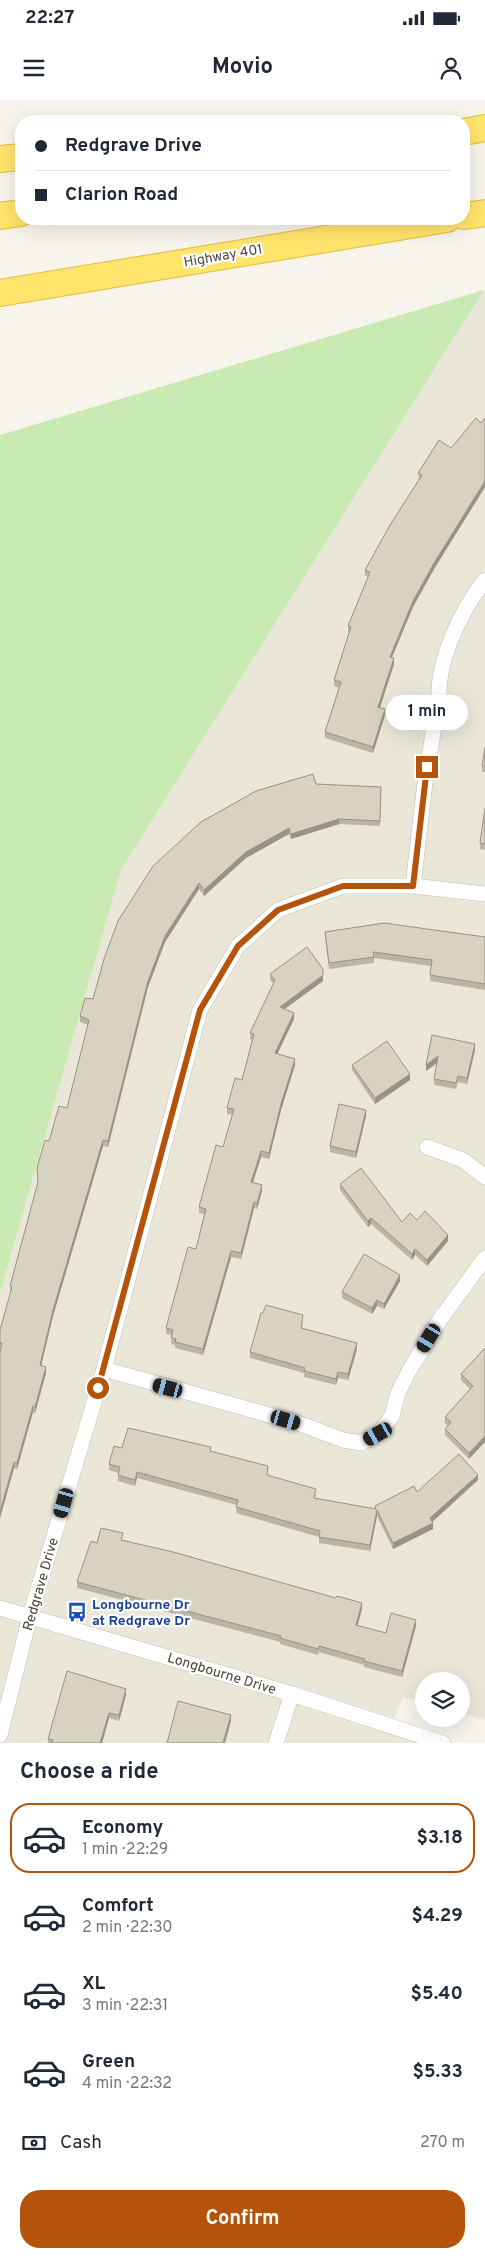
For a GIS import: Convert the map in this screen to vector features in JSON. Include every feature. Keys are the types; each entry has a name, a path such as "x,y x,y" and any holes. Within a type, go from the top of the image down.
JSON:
{"highway":[{"path":"470,123 485,122"},
{"path":"470,131 485,128"},
{"path":"0,159 15,158"},
{"path":"470,215 485,213"},
{"path":"0,216 15,214"},
{"name":"Highway 401","path":"0,293 411,225"}],"street":[{"path":"413,886 425,782 439,696 439,683 451,641 468,602 485,580"},
{"name":"Redgrave Drive","path":"0,1735 30,1616 104,1369 200,1010 238,946 278,910 343,886 413,886 485,894"},
{"path":"427,1147 463,1160 485,1178"},
{"path":"104,1369 298,1423 343,1440 361,1443 378,1434 392,1416 398,1393 408,1371 440,1318 485,1258"},
{"name":"Longbourne Drive","path":"0,1608 292,1694 443,1743"},
{"path":"276,1743 292,1694"}],"shaded area":[{"path":"485,289 485,1720 470,1716 470,1672 415,1672 415,1700 403,1697 389,1731 423,1743 0,1743 0,1293 121,870"}],"green space":[{"path":"484,290 121,870 0,1293 0,435"}],"building":[{"path":"476,418 481,423 485,418 485,481 434,563 413,601 390,657 394,658 378,707 385,709 373,747 325,732 341,682 334,680 351,627 348,626 370,572 365,570 390,525 422,475 418,473 439,440 451,448"},
{"path":"485,747 485,766 482,766"},
{"path":"313,774 316,784 381,787 380,821 339,819 291,834 289,828 246,852 204,890 199,883 165,936 148,981 108,1141 103,1140 53,1310 40,1365 46,1367 35,1407 33,1406 17,1463 14,1462 0,1512 0,1352 2,1343 0,1343 0,1330 38,1182 37,1168 45,1140 49,1141 59,1106 67,1108 89,1020 80,1016 85,998 93,999 104,959 118,921 153,866 201,822 256,791"},
{"path":"485,808 485,844 480,843"},
{"path":"384,923 485,937 485,984 430,975 432,960 373,952 374,957 329,963 325,932"},
{"path":"307,947 323,969 323,975 280,1007 294,1013 275,1053 295,1059 269,1153 261,1151 251,1182 262,1185 257,1203 254,1202 241,1253 231,1251 203,1349 175,1342 176,1339 171,1338 173,1330 166,1328 188,1247 196,1249 206,1209 199,1207 216,1145 223,1147 234,1109 227,1108 235,1078 242,1080 254,1034 250,1033 275,980 270,974"},
{"path":"432,1035 475,1044 467,1078 458,1076 456,1083 434,1079 438,1056 426,1065"},
{"path":"387,1041 410,1074 375,1098 352,1065"},
{"path":"339,1104 366,1110 356,1152 330,1146"},
{"path":"361,1168 402,1222 410,1213 417,1220 425,1211 448,1235 427,1260 415,1249 412,1254 371,1218 368,1221 340,1184"},
{"path":"364,1254 400,1275 384,1304 377,1300 372,1308 342,1292"},
{"path":"266,1305 303,1315 301,1328 357,1343 348,1374 338,1372 336,1379 304,1371 305,1368 250,1352 261,1313 263,1313"},
{"path":"485,1348 485,1436 469,1453 445,1429 451,1422 445,1417 473,1386 461,1374"},
{"path":"128,1428 211,1447 210,1451 268,1466 267,1475 316,1489 314,1498 376,1509 375,1506 414,1486 417,1492 459,1454 478,1475 430,1518 433,1523 393,1543 377,1510 370,1545 319,1537 320,1531 236,1507 238,1500 137,1472 135,1480 118,1475 120,1467 109,1464 114,1446 122,1448"},
{"path":"101,1528 123,1533 121,1540 173,1552 336,1598 337,1596 362,1603 356,1625 386,1633 391,1613 416,1620 402,1671 319,1646 318,1649 280,1638 281,1636 77,1582 91,1541 97,1543"},
{"path":"67,1671 126,1689 119,1715 109,1713 100,1743 52,1743 53,1740 48,1739"},
{"path":"178,1701 231,1715 223,1743 167,1743"}],"place":[{"name":"Longbourne Dr at Redgrave Dr","path":"77,1612"}],"route":[{"path":"98,1388 200,1010 238,946 278,910 343,886 413,886 427,767"}]}
